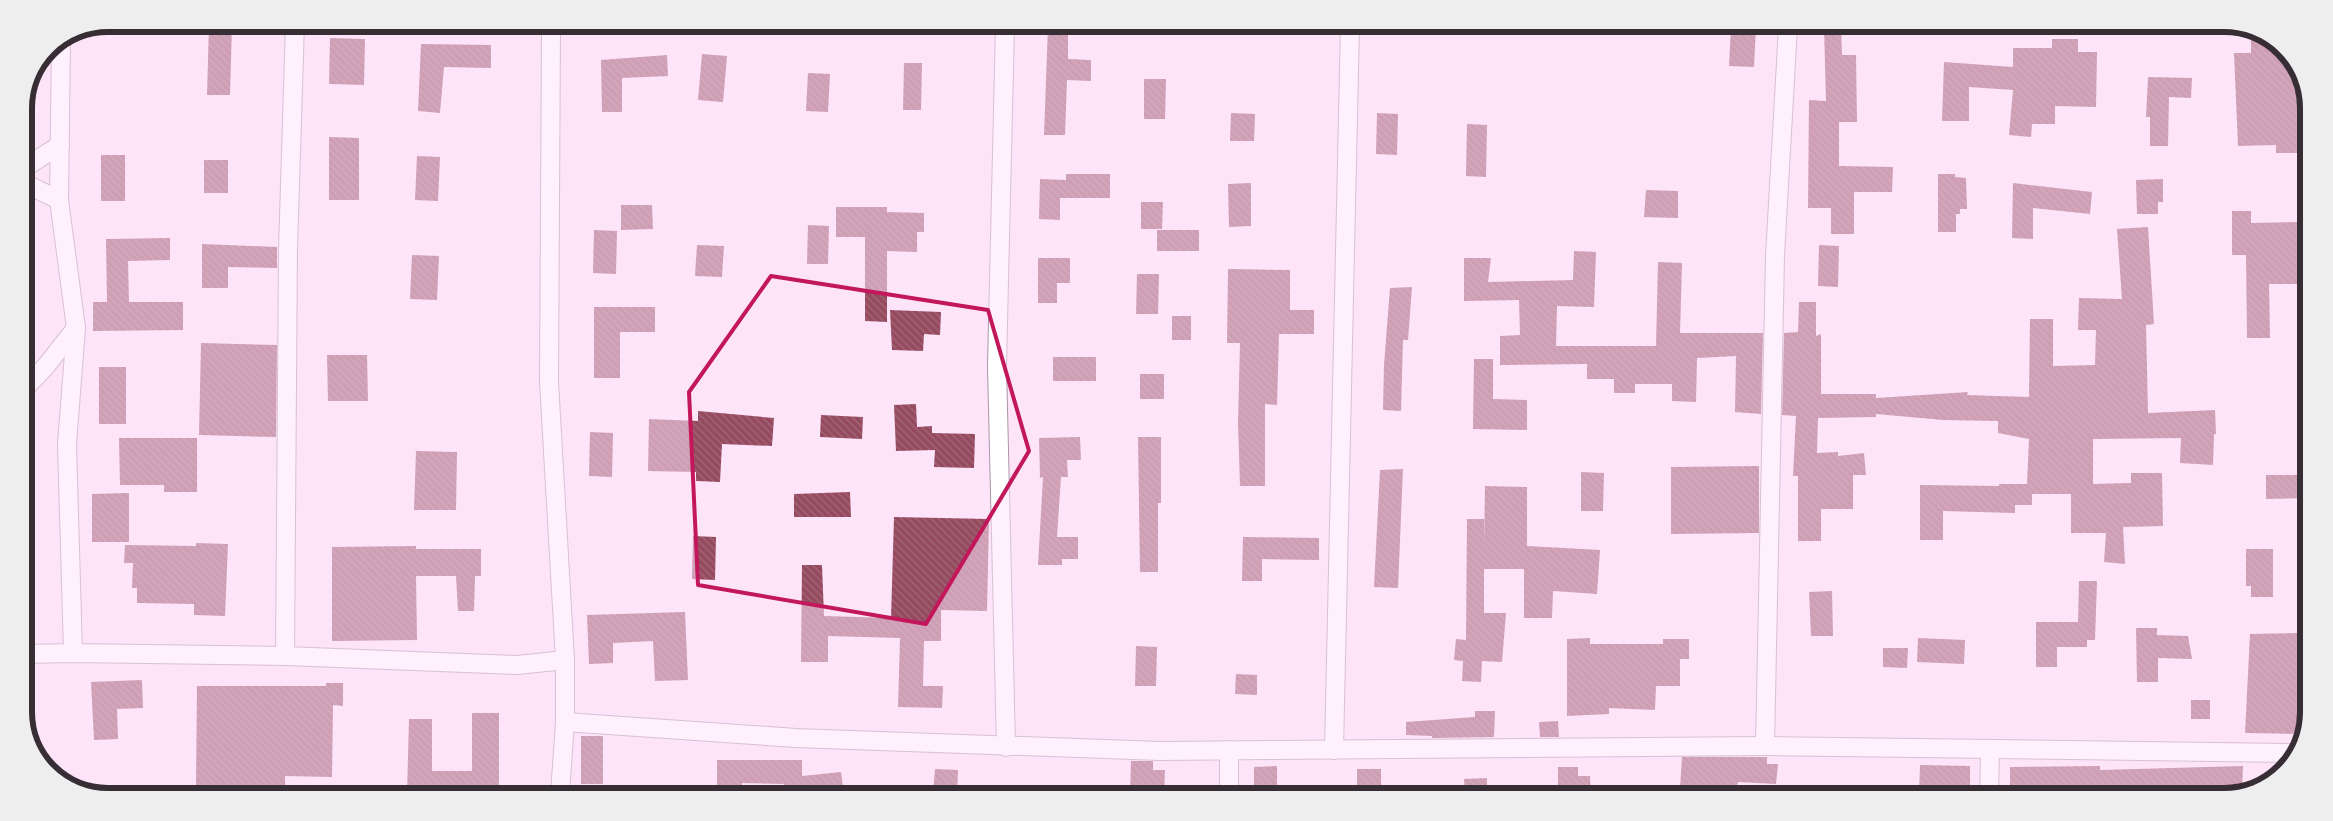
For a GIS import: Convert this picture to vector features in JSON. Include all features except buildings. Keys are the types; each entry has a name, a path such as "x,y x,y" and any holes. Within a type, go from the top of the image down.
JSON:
{"street":[{"path":"285,656 288,249 295,32"},
{"path":"551,32 549,382 565,660 565,722 560,788"},
{"path":"1005,32 997,366 1006,747"},
{"path":"1334,750 1350,32"},
{"path":"1764,746 1775,256 1788,32"},
{"path":"61,50 59,200 76,328 68,444 73,653"},
{"path":"32,163 60,145"},
{"path":"32,187 59,200"},
{"path":"32,380 76,328"},
{"path":"33,654 285,656 517,666 565,660"},
{"path":"565,722 796,738 1160,751 1764,746 1990,751 2289,753"},
{"path":"1229,750 1229,788"},
{"path":"1989,788 1990,751"}],"highlighted area":[{"path":"771,276 988,310 1029,451 926,624 698,585 689,392"}]}
